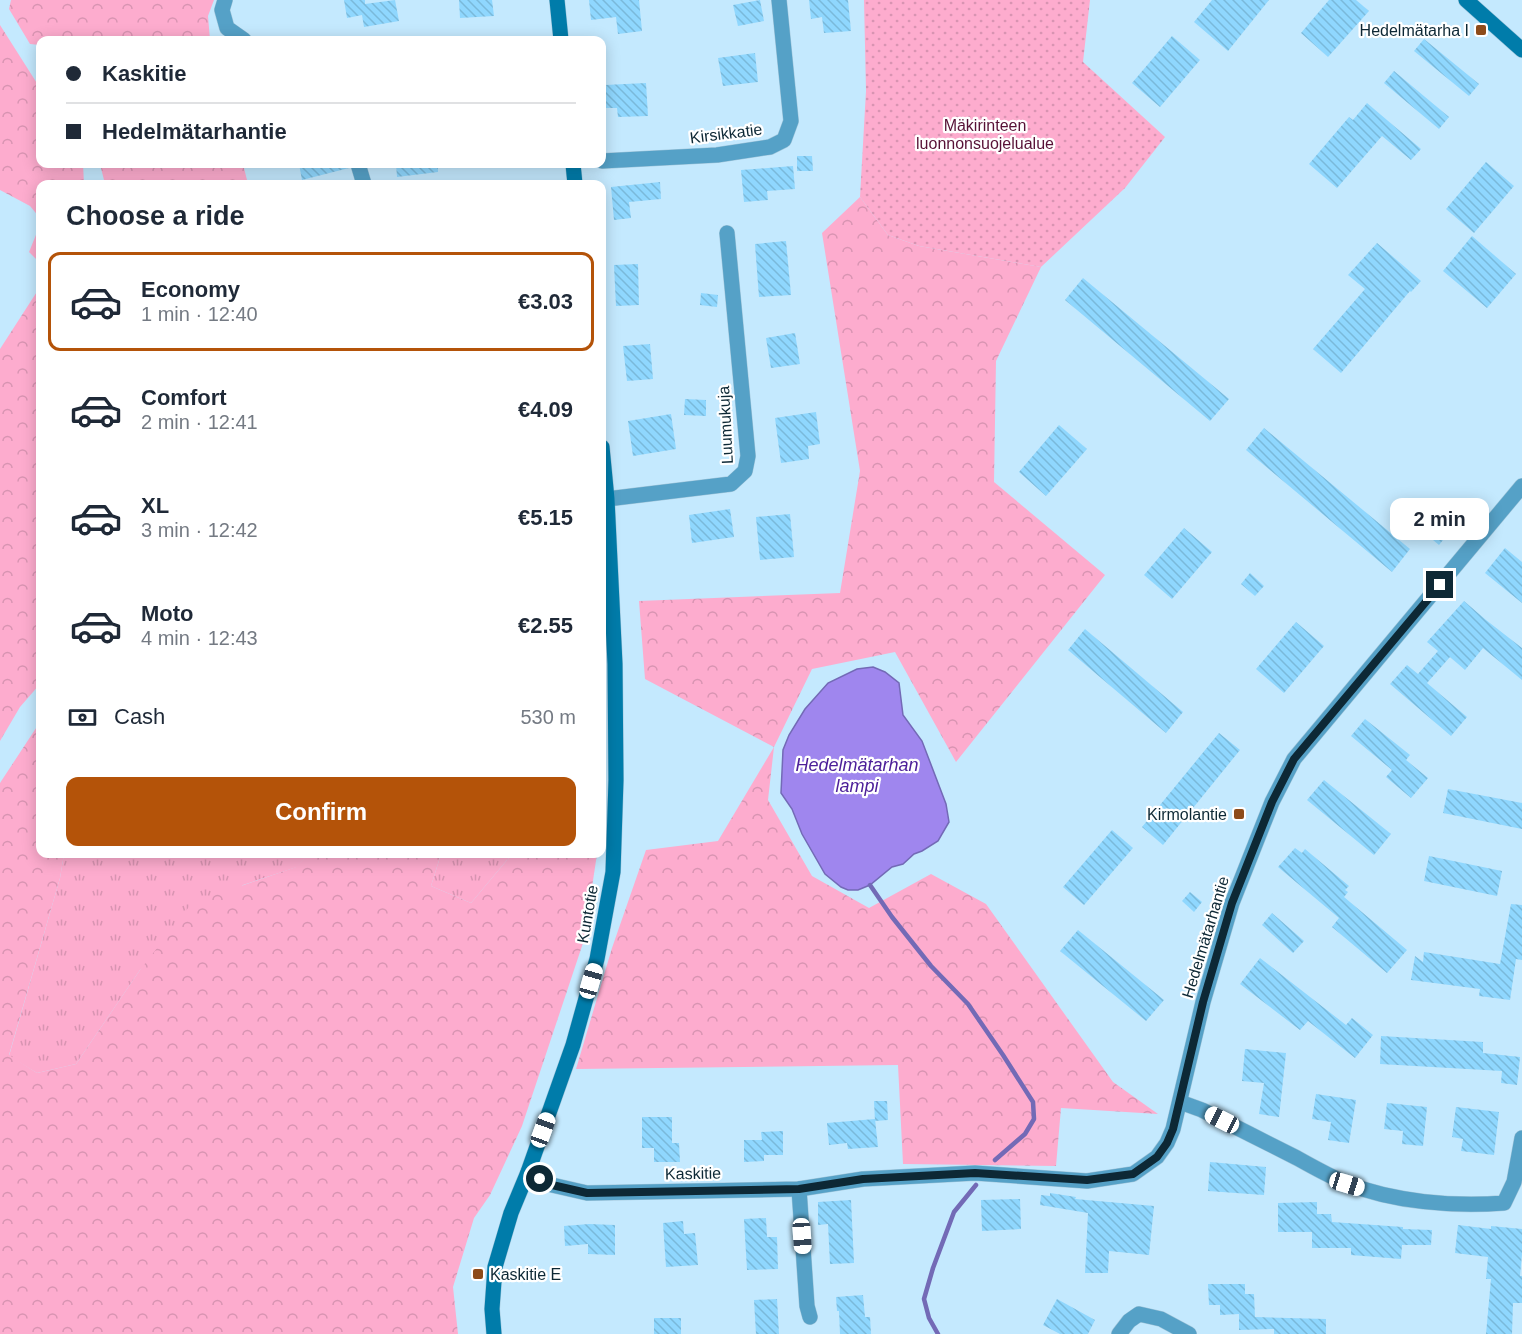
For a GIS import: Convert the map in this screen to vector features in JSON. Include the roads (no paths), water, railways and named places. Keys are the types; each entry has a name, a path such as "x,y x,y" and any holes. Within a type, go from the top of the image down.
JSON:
{"street":[{"path":"225,0 222,10 227,28 238,36"},
{"path":"557,0 561,36"},
{"name":"Kirsikkatie","path":"606,161 717,154 770,147 784,140 791,121 779,0"},
{"path":"1466,0 1522,50"},
{"name":"Luumukuja","path":"607,499 731,484 745,471 747,456 728,233"},
{"name":"Hedelmätarhantie","path":"1087,1180 1133,1174 1157,1157 1167,1143 1173,1129 1203,1002 1232,903 1272,802 1294,759 1522,486"},
{"name":"Kuntotie","path":"494,1334 492,1309 495,1266 511,1213 573,1045 597,959 613,872 616,780 615,664 606,489"},
{"path":"1180,1102 1202,1110 1347,1184 1386,1194 1434,1202 1482,1205 1504,1203 1514,1182 1522,1138"},
{"name":"Kaskitie","path":"528,1172 552,1185 587,1193 799,1189 863,1179 975,1173 1087,1180"},
{"path":"799,1189 807,1306 810,1317"},
{"path":"1119,1334 1129,1321 1139,1314 1161,1319 1188,1334"}],"water":[{"name":"Hedelmätarhan lampi","path":"873,667 885,672 899,683 903,715 922,741 946,804 949,822 938,841 914,854 903,864 892,867 870,885 858,890 848,890 825,874 802,834 792,809 781,793 783,750 789,735 805,709 828,683 857,669"}],"waterway":[{"path":"870,885 931,966 968,1004 1033,1102 1034,1119 1025,1134 995,1160"},
{"path":"938,1334 929,1318 924,1299 954,1212 976,1185"}],"place":[{"name":"Hedelmätarha I","path":"1481,30"},
{"name":"Kirmolantie","path":"1239,814"},
{"name":"Kaskitie E","path":"478,1274"}],"park label":[{"name":"Mäkirinteen luonnonsuojelualue","path":"985,134"}]}
